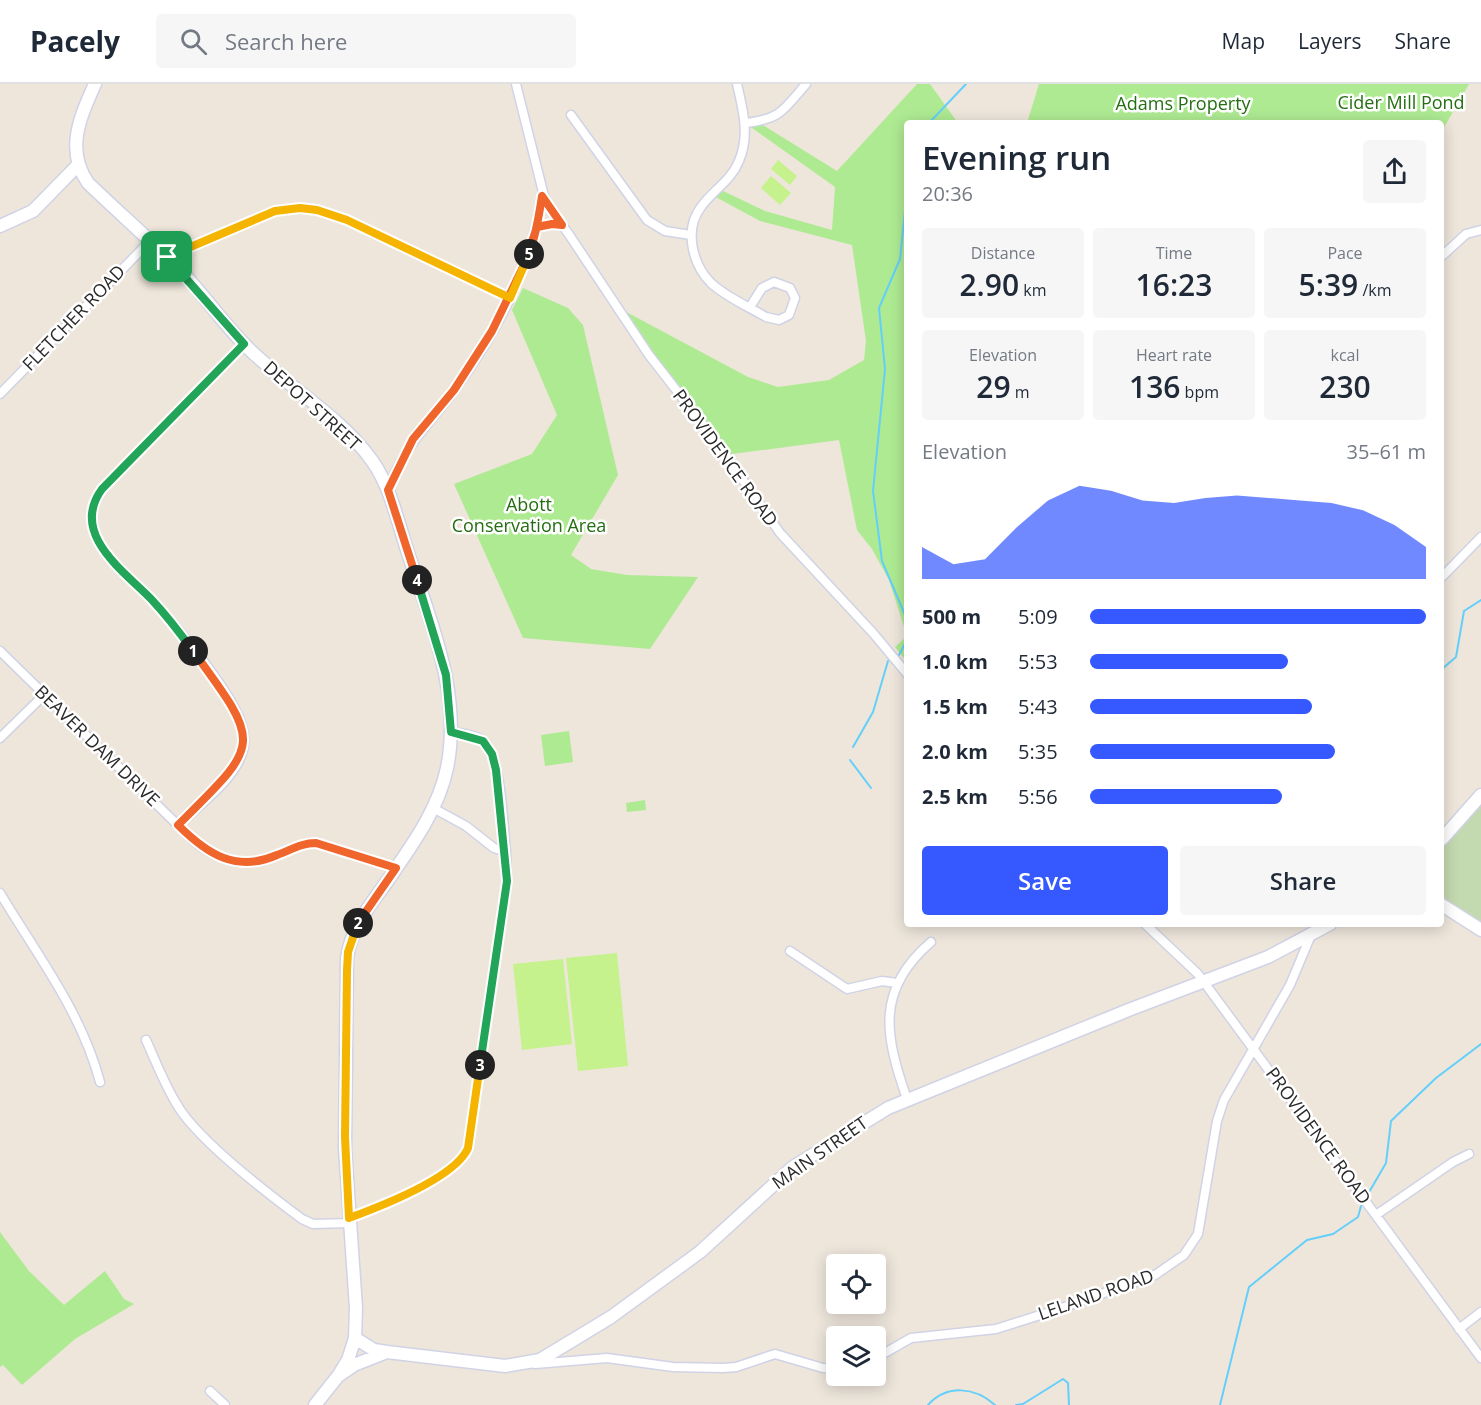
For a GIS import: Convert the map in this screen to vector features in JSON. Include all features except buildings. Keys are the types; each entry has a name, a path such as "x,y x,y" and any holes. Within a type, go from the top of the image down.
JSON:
{"main road":[{"path":"0,226 33,211 77,166 75,150 77,129 95,84"},
{"name":"DEPOT STREET","path":"77,166 88,183 167,257 244,344 353,438 373,462 388,492 437,642 449,694 451,732 446,773 434,808 361,919 348,952 345,1137 355,1338 348,1360 338,1376"},
{"path":"1444,837 1481,795"},
{"path":"1444,905 1481,930"},
{"name":"MAIN STREET","path":"315,1405 338,1376 354,1365 387,1352 505,1366 528,1364 540,1360 611,1317 700,1252 793,1167 864,1122 907,1099 1268,957 1325,927"},
{"path":"355,1338 374,1350 387,1352"}],"street":[{"name":"PROVIDENCE ROAD","path":"516,84 542,196 649,355 715,440 780,533 873,633 904,670"},
{"path":"737,84 745,123 743,149 729,179 699,208 694,217 691,235 695,254 707,278 718,289 750,308 766,317 779,320 793,310 795,298 786,284 774,282 762,288 750,308"},
{"path":"745,123 775,118 788,108 806,84"},
{"path":"571,115 647,220 665,231 691,235"},
{"path":"388,492 413,439 454,390 510,298 537,227 542,196"},
{"path":"167,257 275,211 300,208 317,210 347,220 510,298"},
{"path":"537,227 562,225"},
{"path":"1444,254 1466,234 1481,230"},
{"name":"FLETCHER ROAD","path":"0,394 149,242"},
{"path":"178,825 236,765 244,744 242,725 232,704 181,635 101,547 91,522 92,508 102,489 244,344"},
{"path":"1444,575 1481,537"},
{"name":"BEAVER DAM DRIVE","path":"0,651 207,851 232,862 261,860 303,844 316,843 396,868"},
{"path":"0,738 44,695"},
{"path":"146,1040 171,1096 189,1121 205,1138 302,1219 313,1224 349,1221 405,1194 455,1165 466,1152 507,881 506,852 492,754 483,741 451,732"},
{"path":"434,808 466,826 494,848 506,852"},
{"path":"0,893 75,1014 88,1044 100,1082"},
{"name":"PROVIDENCE ROAD","path":"1148,927 1203,981 1481,1358"},
{"name":"LELAND ROAD","path":"886,1352 911,1338 996,1329 1155,1275 1176,1262 1198,1234 1217,1121 1224,1100 1290,985 1311,935"},
{"path":"907,1099 895,1066 888,1031 888,1015 897,983 913,959 931,942"},
{"path":"790,951 847,989 882,981 897,983"},
{"path":"1376,1215 1453,1162 1469,1154"},
{"path":"1459,1329 1481,1312"},
{"path":"528,1364 607,1358 673,1366 723,1368 736,1367 775,1354 826,1368"},
{"path":"210,1391 225,1405"}],"green space":[{"path":"917,84 930,84 956,120 904,120 904,627 889,580 872,549 857,530 839,440 725,455 617,307 748,377 778,387 829,380 864,360 866,341 852,245 760,221 712,195 719,189 765,211 832,230 835,187 745,123 758,122 837,171"},
{"name":"Adams Property","path":"1039,84 1469,84 1444,128 1444,120 1028,120"},
{"path":"778,160 797,176 790,185 771,169"},
{"path":"771,176 791,193 780,205 761,188"},
{"name":"Abott Conservation Area","path":"523,288 568,308 583,325 618,475 571,555 591,569 627,575 698,577 650,649 523,638 454,484 532,454 557,415 512,310"},
{"path":"904,639 904,658 895,647"},
{"path":"569,731 573,762 545,766 541,735"},
{"path":"645,800 646,810 627,812 626,803"},
{"path":"1481,801 1481,922 1449,903 1444,897 1444,845"},
{"path":"617,953 628,1066 578,1071 566,958"},
{"path":"563,959 572,1044 522,1050 513,964"},
{"path":"0,1232 29,1271 64,1305 105,1271 124,1299 134,1304 75,1339 22,1385 3,1365 0,1367"}],"waterway":[{"path":"932,120 966,84"},
{"path":"904,220 900,259 879,308 885,369 873,491 882,561 904,613"},
{"path":"1444,667 1456,657 1464,611 1481,600"},
{"path":"899,655 904,646"},
{"path":"853,747 873,712 888,661"},
{"path":"850,760 871,788"},
{"path":"1368,1194 1386,1163 1391,1121 1436,1078 1481,1044"},
{"path":"1220,1405 1249,1287 1307,1240 1333,1234 1358,1217 1361,1206"},
{"path":"1016,1405 1023,1404 1063,1379 1068,1383 1069,1405"},
{"path":"928,1405 944,1394 961,1390 979,1394 995,1405"}],"route":[{"path":"167,257 244,344 102,489 92,508 91,522 105,553 170,621 232,704 242,725 244,744 236,765 224,781 178,825 207,851 232,862 261,860 303,844 316,843 330,845 396,868 361,919 348,952 345,1158 349,1218 380,1207 455,1165 468,1148 508,870 495,762 489,747 483,741 474,736 451,732 451,709 446,675 388,490 413,439 449,397 492,331 510,298 533,243 537,227 562,225 542,196 533,243 530,251 510,298 347,220 317,210 300,208 275,211 167,257"}],"park label":[{"name":"Cider Mill Pond","path":"1401,103"}]}
